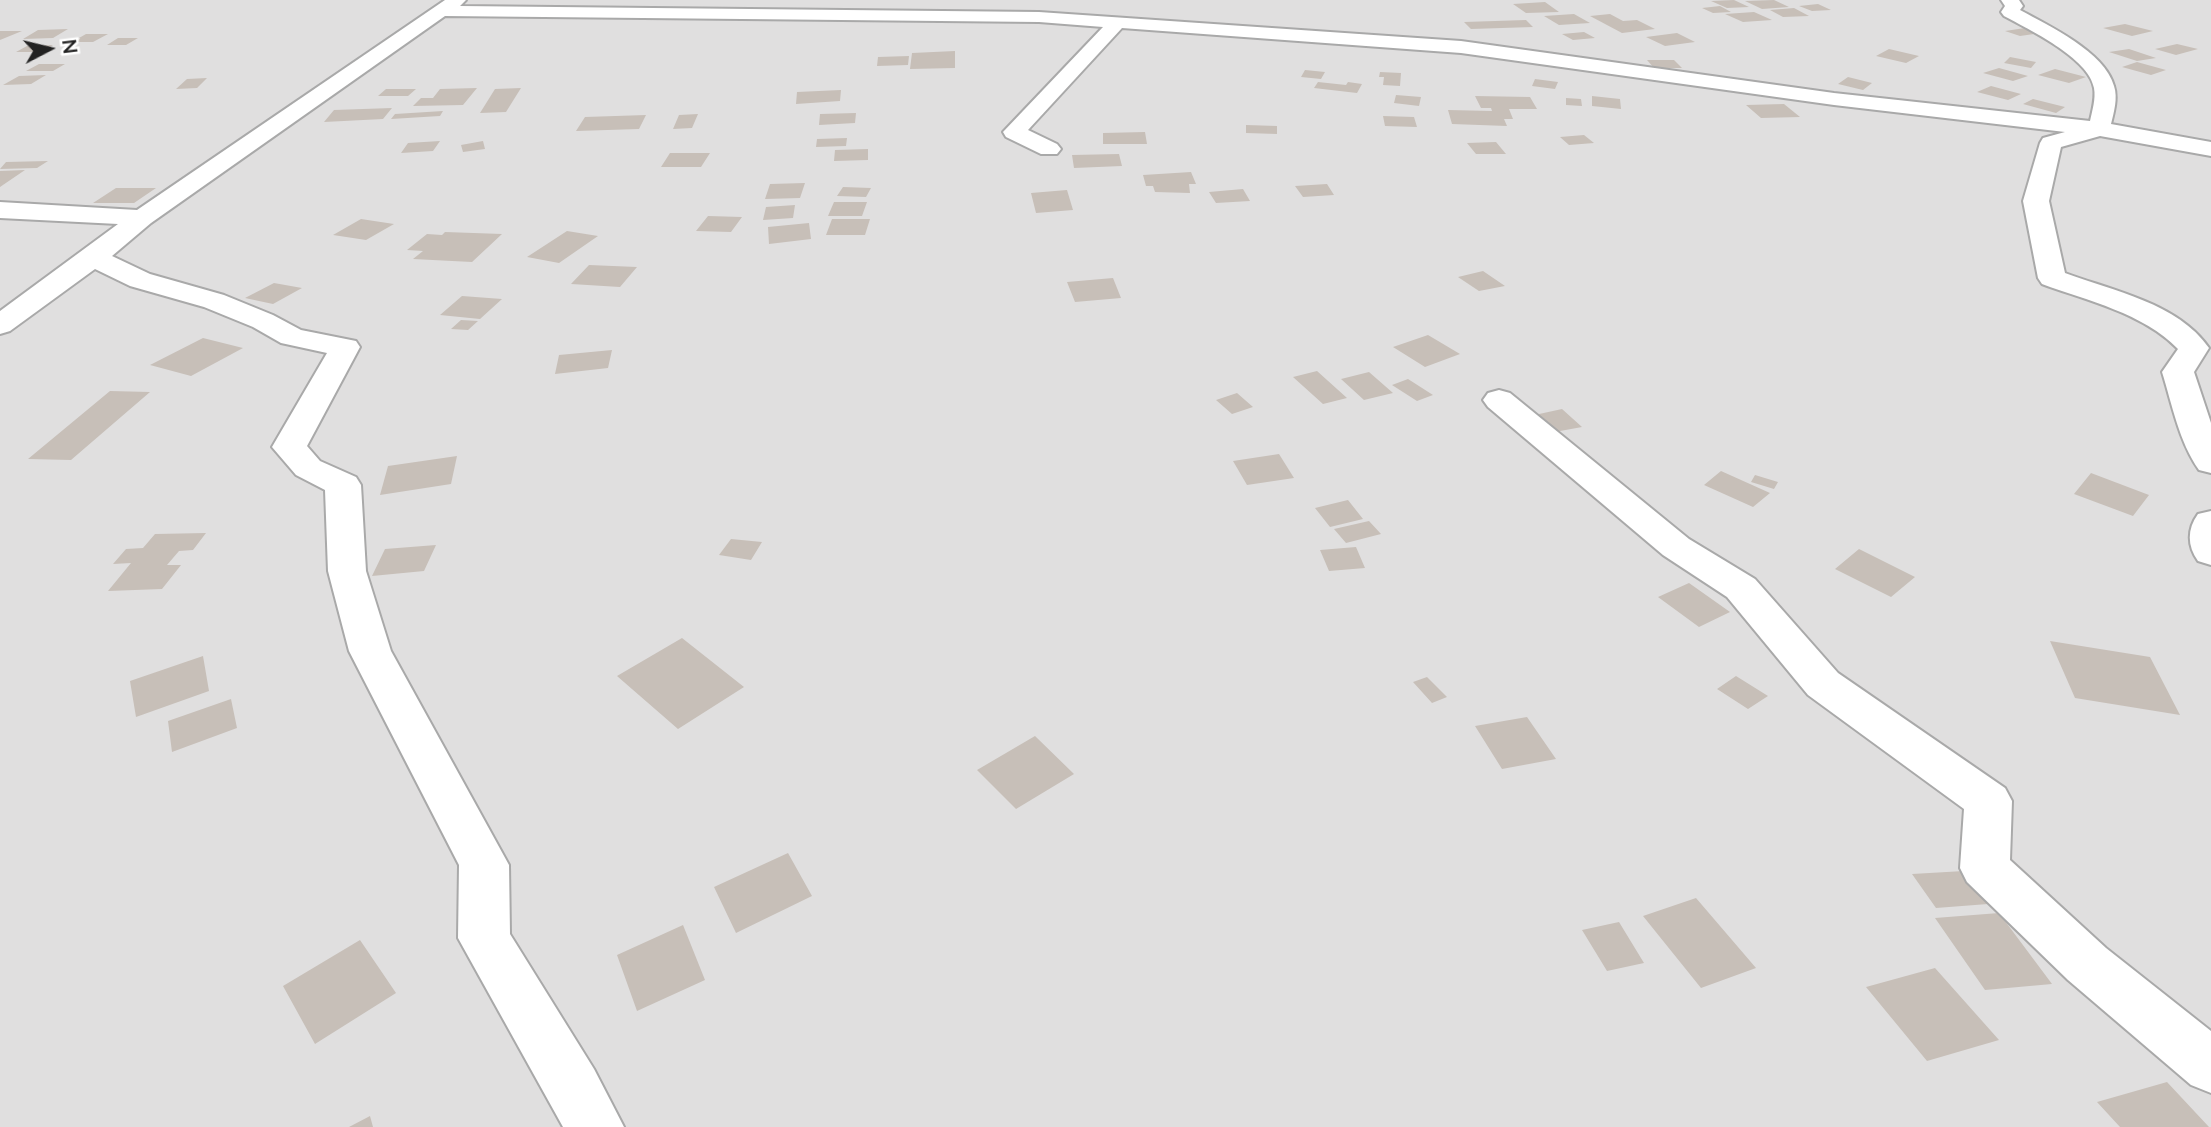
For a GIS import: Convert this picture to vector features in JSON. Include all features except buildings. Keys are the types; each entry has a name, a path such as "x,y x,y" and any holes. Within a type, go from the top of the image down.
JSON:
{"street":[{"path":"2010,0 2014,6 2010,12 2068,47 2093,68 2104,83 2104,104 2099,129"},
{"path":"0,325 93,258 142,218 450,5 1041,8 1117,23 1461,47 1834,99 2099,129 2211,149"},
{"path":"1049,149 1014,132 1117,23"},
{"path":"2099,129 2051,143 2035,201 2052,278 2140,310 2174,328 2194,348 2178,372 2196,428 2211,463"},
{"path":"0,210 142,218"},
{"path":"93,258 140,279 264,321 292,337 345,347 289,447 308,468 343,485 347,571 370,651 484,865 484,938 574,1088 594,1127"},
{"path":"1499,400 1676,547 1741,587 1823,684 1988,801 1985,868 2087,964 2211,1066"},
{"path":"2211,523 2208,538 2211,553"}],"shaded area":[{"path":"0,0 2211,0 2211,1127 0,1127"}]}
